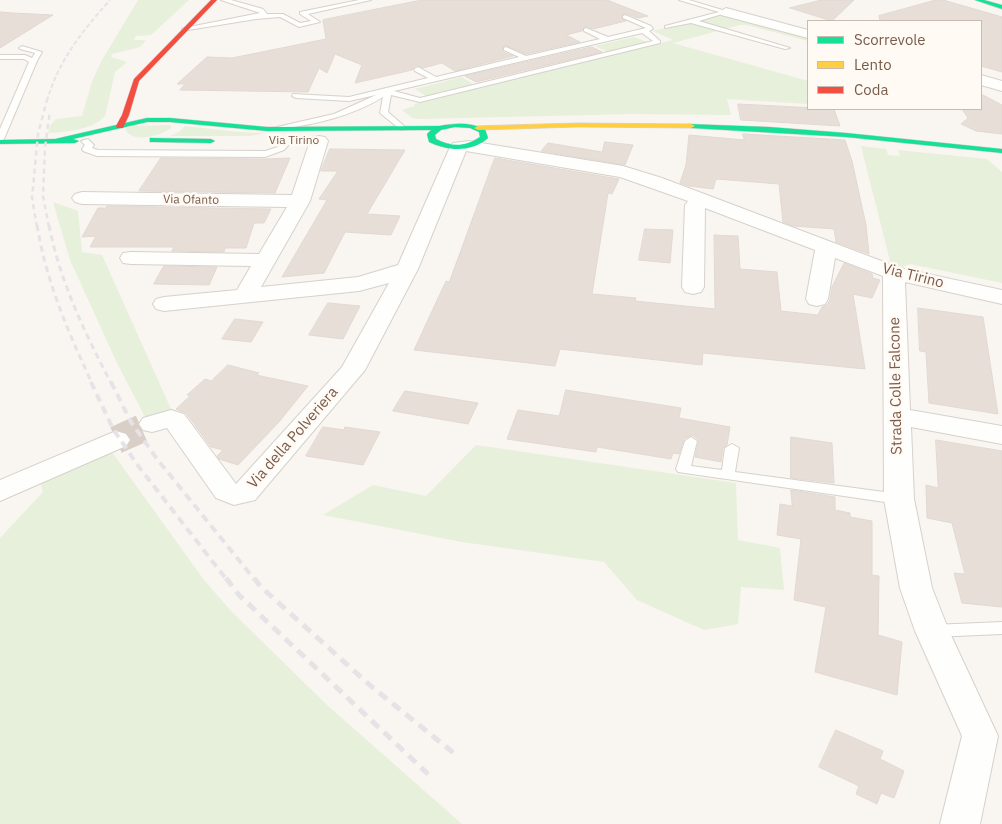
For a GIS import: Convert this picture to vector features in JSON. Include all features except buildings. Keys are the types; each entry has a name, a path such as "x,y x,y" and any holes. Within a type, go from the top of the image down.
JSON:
{"street":[{"path":"0,141 58,140 119,130 126,117 132,88 136,80 214,0"},
{"path":"978,0 1002,7"},
{"path":"726,12 807,34"},
{"path":"982,80 1002,86"},
{"path":"132,93 142,105 182,125 167,136 153,140"},
{"name":"Via Tirino","path":"119,130 147,120 268,128 440,128 455,125 467,144"},
{"path":"440,128 431,134 430,137 467,144 693,126 870,135 1002,150"},
{"path":"58,140 86,145 109,140"},
{"path":"139,140 220,141"},
{"name":"Via Tirino","path":"267,141 323,141"},
{"path":"245,296 300,201 323,141"},
{"name":"Via Tirino","path":"421,143 467,144 623,172 894,273 1002,297"},
{"name":"Via della Polveriera","path":"162,421 175,420 226,491 234,494 245,494 353,370 407,269 467,144"},
{"name":"Via Ofanto","path":"82,198 300,201"},
{"path":"693,287 695,205 702,201"},
{"path":"817,299 826,249"},
{"path":"131,258 265,260"},
{"path":"164,304 359,284 393,275 407,269"},
{"name":"Strada Colle Falcone","path":"894,273 898,499 916,588 932,631 980,736 960,824"},
{"path":"897,406 956,427 1002,436"},
{"path":"0,491 116,440"}],"lane":[{"path":"224,0 264,12 264,14 256,17"},
{"path":"184,30 256,17 282,15 299,25 317,22 302,13 368,0"},
{"path":"682,0 726,12"},
{"path":"202,12 218,20 230,22"},
{"path":"667,27 726,12"},
{"path":"296,96 335,99 388,91 650,29 625,17"},
{"path":"692,20 787,48"},
{"path":"586,30 607,39"},
{"path":"268,128 333,118 370,102 388,91 420,100 658,42 643,30"},
{"path":"0,141 33,61 39,52 22,48"},
{"path":"506,49 526,58"},
{"path":"0,57 25,57 33,61"},
{"path":"418,69 436,80"},
{"path":"388,91 384,113 401,128"},
{"path":"86,145 102,153 264,154 281,149 286,146 288,141"},
{"path":"691,441 683,469 898,499"},
{"path":"728,476 732,448"},
{"path":"932,631 1002,628"}],"green space":[{"path":"138,0 189,0 151,35 136,36 134,40 146,40 140,47 112,54 111,57 127,62 115,72 105,116 100,121 71,131 48,133 51,124 56,119 82,116 93,79 102,60"},
{"path":"732,12 807,33 807,41 747,25 740,25 673,43 807,81 807,104 727,99 731,115 632,114 419,119 412,118 402,110 415,106 414,104 673,40 653,31"},
{"path":"634,37 647,42 608,52 595,46"},
{"path":"462,77 473,84 426,96 415,89"},
{"path":"171,125 171,128 160,134 146,137 134,136 125,129 131,126"},
{"path":"185,126 265,133 250,136 170,136 179,132"},
{"path":"861,146 886,149 888,155 900,156 898,150 987,159 1002,172 1002,283 910,264 900,268 891,265"},
{"path":"53,202 78,211 82,252 102,255 171,409 145,417 117,363 70,260"},
{"path":"476,445 736,483 738,540 780,548 784,590 741,587 738,624 704,630 637,600 604,562 462,542 323,515 373,485 426,496"},
{"path":"109,448 204,580 231,611 327,705 462,824 0,824 0,538 43,492 39,478"}],"tunnel":[{"path":"116,440 152,424"}],"railway":[{"path":"47,101 58,73 72,47 110,0"},
{"path":"37,227 32,198 38,134 47,100"},
{"path":"49,227 43,196 45,148 50,111"},
{"path":"37,225 52,286 92,383"},
{"path":"49,225 60,267 74,307 111,383"},
{"path":"91,382 113,429 139,467 227,580"},
{"path":"111,382 131,422 157,459 255,580"},
{"path":"226,578 239,595 429,775"},
{"path":"254,578 261,587 372,687 455,754"}],"traffic: fast":[{"path":"978,0 1002,7"},
{"path":"58,140 147,120 170,120 267,129 439,128"},
{"path":"455,125 471,126 482,131 484,138 465,147 445,146 432,140 431,134 439,128 455,125"},
{"path":"691,126 769,129 846,135 1002,151"},
{"path":"153,140 211,141"},
{"path":"0,142 75,141"}],"traffic: slow":[{"path":"478,128 578,125 691,126"}],"traffic: jam":[{"path":"120,126 126,115 136,80 214,0"}]}
